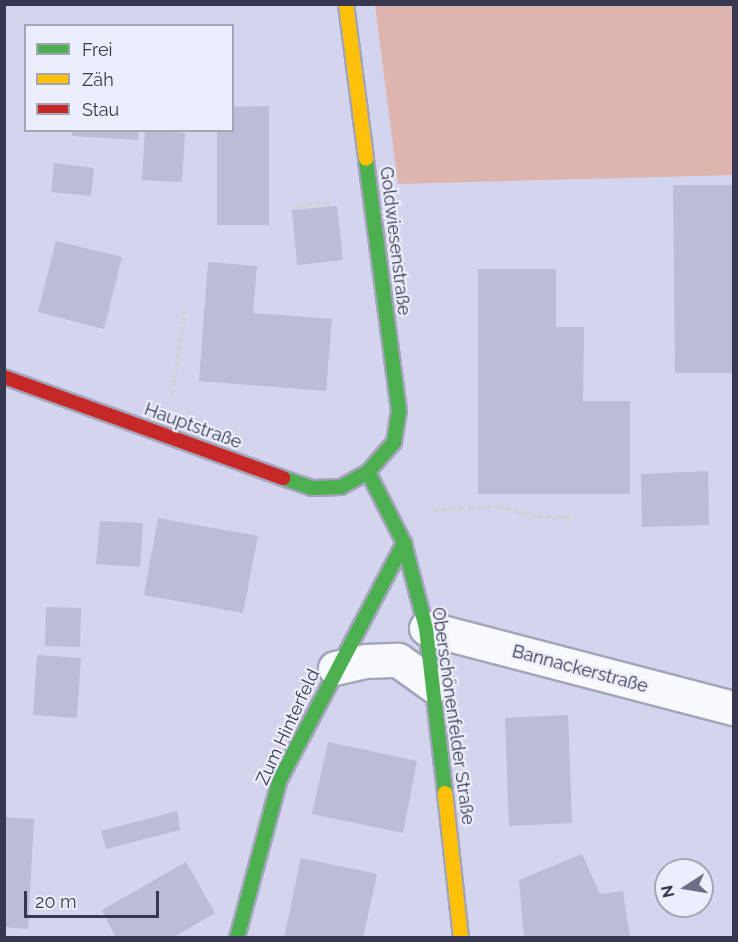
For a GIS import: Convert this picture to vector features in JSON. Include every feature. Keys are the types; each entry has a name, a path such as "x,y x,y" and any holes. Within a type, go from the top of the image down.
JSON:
{"street":[{"name":"Goldwiesenstraße","path":"346,4 399,411 394,442 368,472"},
{"name":"Hauptstraße","path":"4,377 312,488 341,488 368,472"},
{"name":"Oberschönenfelder Straße","path":"368,472 404,543 426,628 461,938"},
{"name":"Zum Hinterfeld","path":"237,938 280,779 335,668 404,543"},
{"name":"Bannackerstraße","path":"426,628 734,708"},
{"path":"335,668 365,661 398,660 434,686"}],"path":[{"path":"164,435 185,312"},
{"path":"390,515 497,506 537,517 573,517"}],"shaded area":[{"path":"375,5 733,5 733,175 398,184"}],"building":[{"path":"269,106 269,225 217,225 217,132 234,132 234,107"},
{"path":"72,132 139,132 138,140 72,136"},
{"path":"145,132 185,133 182,182 142,180"},
{"path":"54,163 94,168 91,196 51,192"},
{"path":"673,185 734,185 734,373 675,373"},
{"path":"337,206 343,260 297,265 292,210"},
{"path":"56,241 122,257 104,329 38,312"},
{"path":"208,262 257,266 253,313 332,319 326,391 199,381"},
{"path":"478,269 556,269 556,327 584,327 583,401 630,401 630,494 478,494"},
{"path":"708,471 709,525 642,527 641,474"},
{"path":"158,518 258,536 243,613 144,595"},
{"path":"100,521 143,523 140,567 96,564"},
{"path":"46,607 81,608 80,647 45,646"},
{"path":"37,655 81,658 77,718 33,715"},
{"path":"568,715 572,823 509,826 505,718"},
{"path":"328,742 417,761 403,833 312,814"},
{"path":"177,811 180,830 106,849 101,831"},
{"path":"4,817 34,819 28,929 4,927"},
{"path":"582,854 600,894 623,891 630,938 524,938 519,880"},
{"path":"301,858 377,874 363,938 284,938"},
{"path":"186,862 215,913 172,938 116,938 102,910"}],"traffic: fast":[{"path":"283,478 312,488 341,487 368,472 394,442 399,411 366,159"},
{"path":"368,472 404,543 426,628 445,793"},
{"path":"237,938 280,779 404,543"}],"traffic: slow":[{"path":"346,4 366,159"},
{"path":"445,793 461,938"}],"traffic: jam":[{"path":"4,377 283,478"}]}
